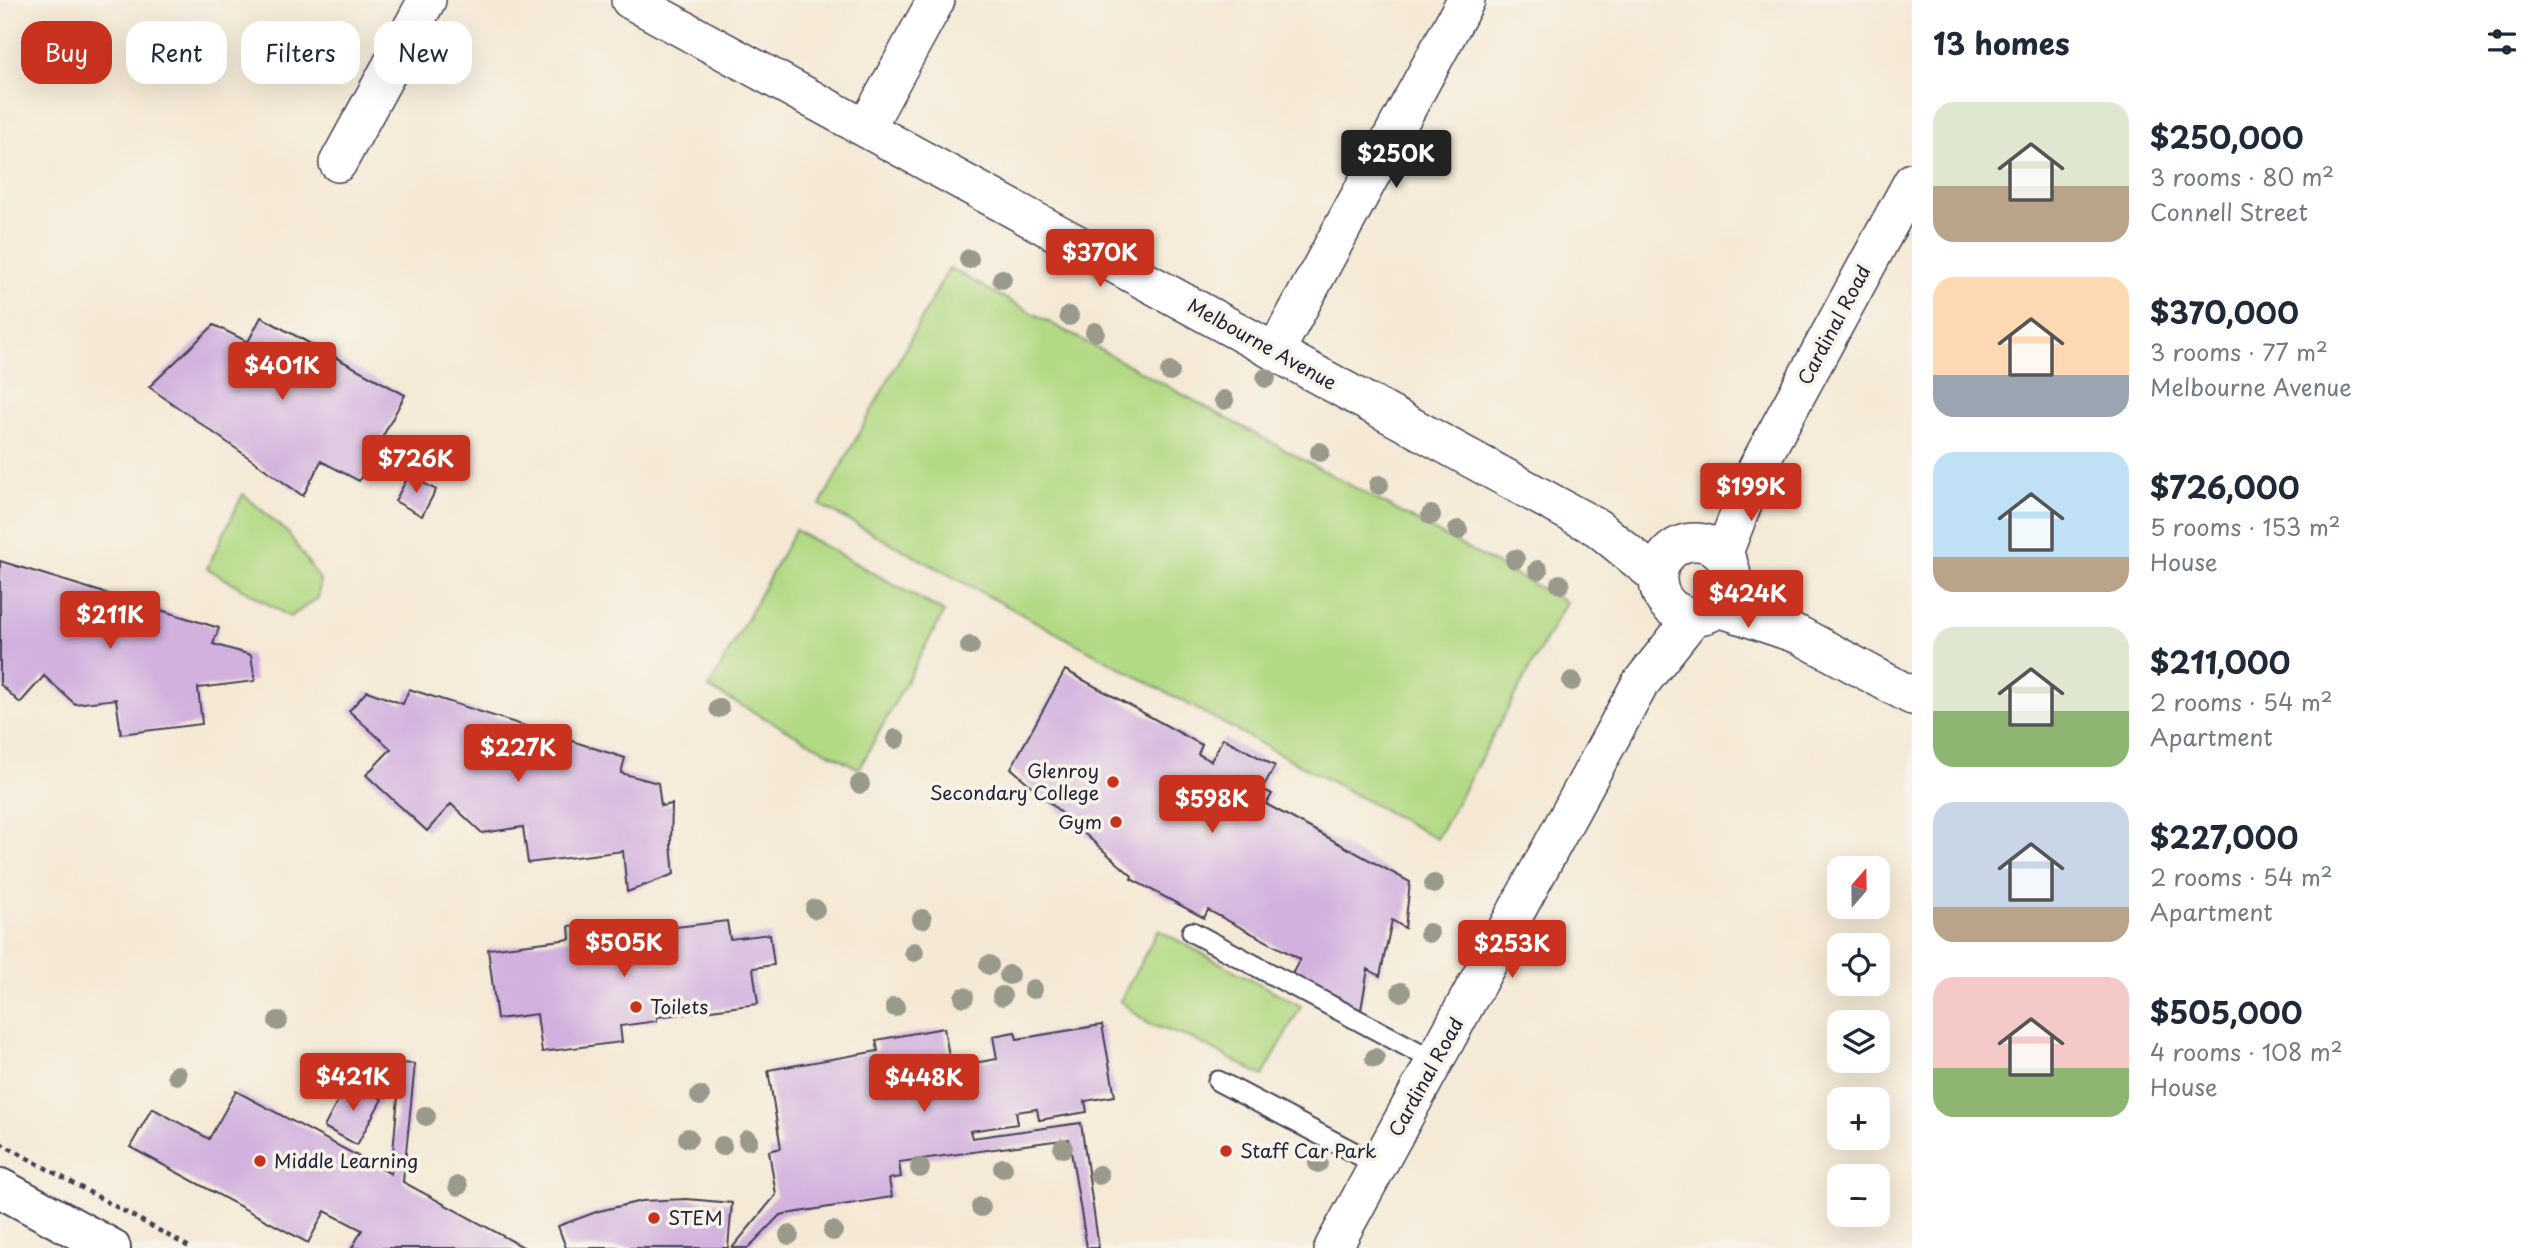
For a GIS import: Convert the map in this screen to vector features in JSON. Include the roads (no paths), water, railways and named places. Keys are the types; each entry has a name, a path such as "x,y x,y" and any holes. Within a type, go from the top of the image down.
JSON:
{"street":[{"path":"338,163 427,0"},
{"name":"Melbourne Avenue","path":"630,0 1598,528 1696,578 1912,696"},
{"path":"866,128 936,0"},
{"path":"1275,352 1466,0"},
{"name":"Cardinal Road","path":"1333,1248 1912,182"},
{"path":"0,1188 111,1248"}],"lane":[{"path":"1192,932 1434,1061"},
{"path":"1218,1081 1378,1165"}],"place":[{"name":"Glenroy Secondary College","path":"1113,782"},
{"name":"Gym","path":"1116,822"},
{"name":"Toilets","path":"636,1007"},
{"name":"Staff Car Park","path":"1226,1151"},
{"name":"Middle Learning","path":"260,1161"},
{"name":"STEM","path":"654,1218"}]}
